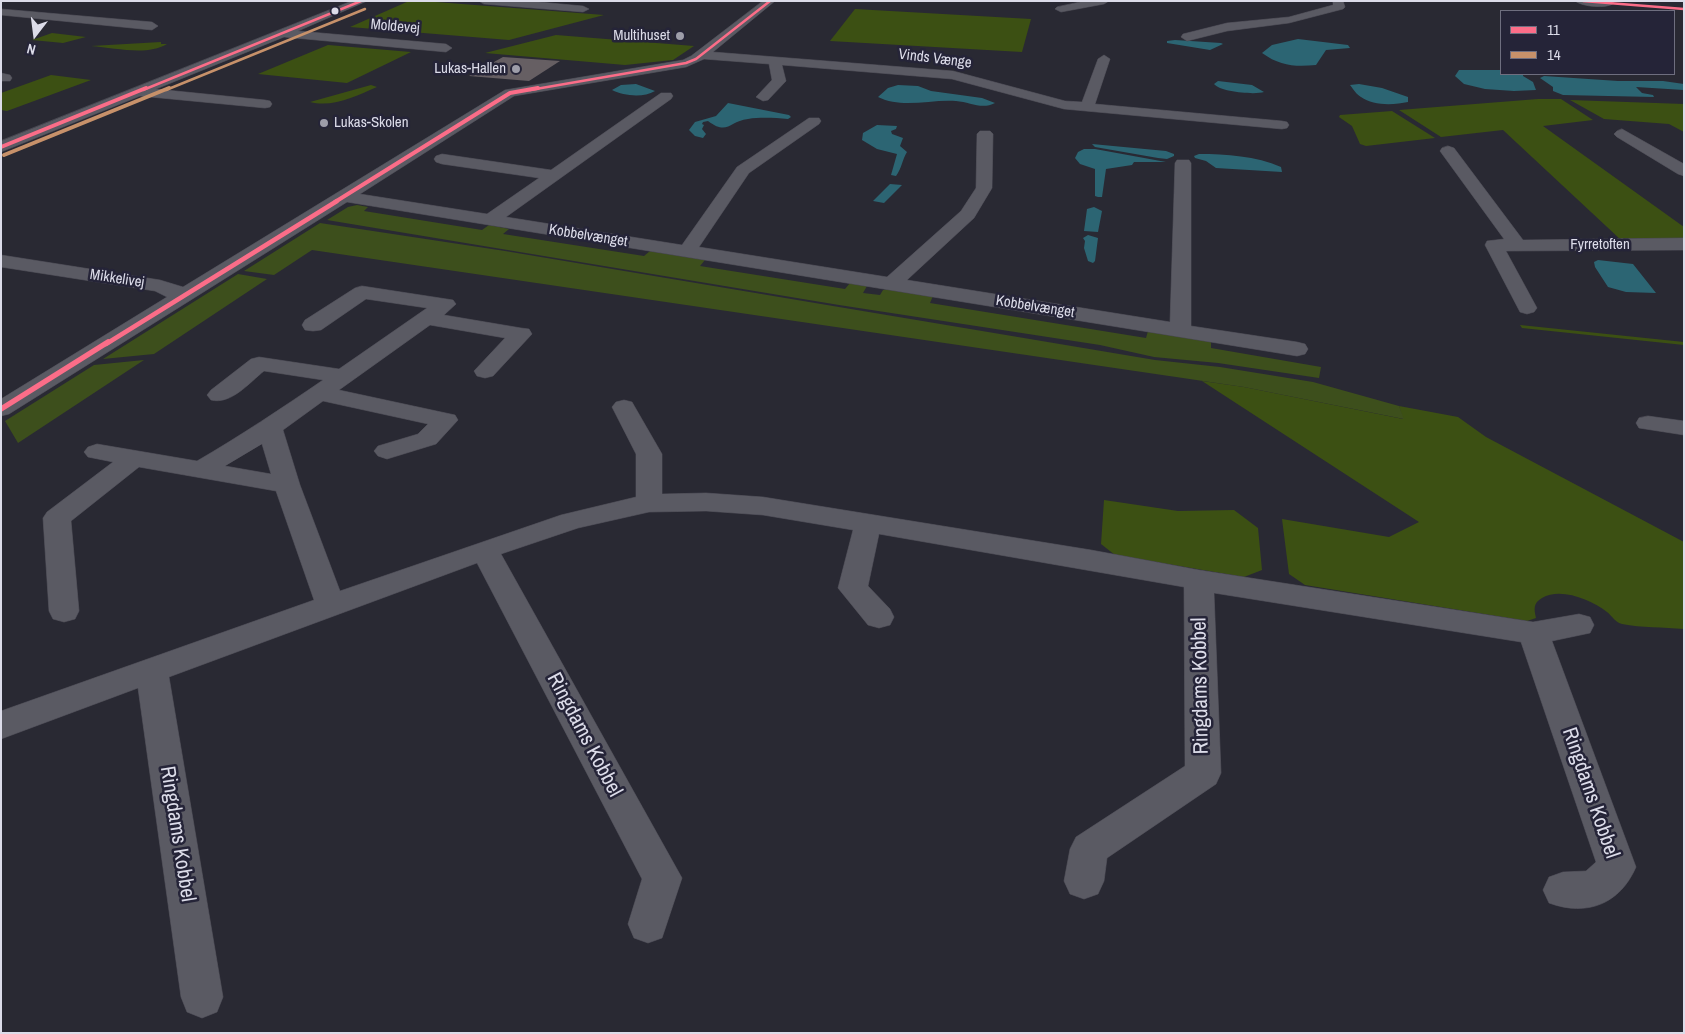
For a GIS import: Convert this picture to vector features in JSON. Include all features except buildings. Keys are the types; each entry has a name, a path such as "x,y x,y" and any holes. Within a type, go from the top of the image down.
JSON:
{"street":[{"name":"Moldevej","path":"1,147 362,1"},
{"path":"484,1 583,9"},
{"path":"1063,5 1077,6 1104,1"},
{"path":"1187,36 1227,27 1289,20 1339,7 1338,1"},
{"path":"1580,1 1610,3"},
{"path":"1,409 510,93 686,63 701,55 758,4"},
{"path":"1,12 152,26"},
{"name":"Moldevej","path":"282,33 446,48"},
{"path":"1200,33 1215,38"},
{"name":"Vinds Vænge","path":"701,55 953,75 1052,103 1282,125"},
{"path":"1087,107 1104,59"},
{"path":"763,96 779,81 775,61"},
{"name":"Moldevej","path":"138,91 265,104"},
{"path":"490,220 666,96"},
{"path":"687,251 743,170 814,121"},
{"path":"891,284 968,214 984,188 986,134"},
{"path":"1622,134 1684,171"},
{"path":"1448,151 1517,245"},
{"path":"442,159 553,175"},
{"path":"1180,330 1183,162"},
{"name":"Kobbelvænget","path":"342,196 1297,349"},
{"name":"Fyrretoften","path":"1526,308 1494,244 1602,246 1684,244"},
{"name":"Mikkelivej","path":"1,262 160,286 172,292 186,294"},
{"path":"22,281 46,268"},
{"path":"202,470 270,428 317,393 446,304 362,292 313,324"},
{"path":"424,318 521,334 485,371"},
{"path":"219,394 259,364 342,376"},
{"path":"317,393 446,420 428,439 387,451"},
{"path":"624,407 649,454 649,503"},
{"path":"1648,423 1684,428"},
{"path":"270,428 287,485 331,606"},
{"path":"97,452 287,485"},
{"path":"64,611 57,518 135,458"},
{"path":"1,725 152,672 484,550 571,521 649,503 706,502 763,506 1091,560 1198,580 1533,633 1579,625"},
{"path":"868,523 853,588 879,617"},
{"name":"Ringdams Kobbel","path":"484,550 662,878 648,924"},
{"name":"Ringdams Kobbel","path":"1084,881 1089,849 1203,773 1198,580"},
{"name":"Ringdams Kobbel","path":"1533,633 1617,867 1595,889 1563,890"},
{"name":"Ringdams Kobbel","path":"152,672 202,997"}],"green space":[{"path":"409,1 604,15 509,40 350,27"},
{"path":"855,9 1031,19 1022,52 830,41"},
{"path":"52,33 86,37 63,43 32,40"},
{"path":"556,35 694,46 673,60 625,65 485,53"},
{"path":"161,42 161,44 167,44 150,50 91,46"},
{"path":"328,45 411,52 347,83 258,74"},
{"path":"51,75 91,80 7,111 1,110 1,93"},
{"path":"371,85 377,87 344,100 327,103 310,102"},
{"path":"1538,99 1561,99 1593,120 1543,126 1684,227 1684,239 1621,240 1503,130 1441,137 1399,110"},
{"path":"1570,100 1684,104 1684,132 1669,124 1604,119"},
{"path":"1392,111 1435,138 1366,146 1360,144 1352,126 1339,117 1340,115"},
{"path":"357,205 368,207 364,211 482,230 489,225 509,229 503,234 644,256 650,251 705,260 700,266 845,289 850,283 867,286 863,293 880,295 883,290 888,289 933,296 930,303 1146,338 1148,331 1211,341 1211,348 1321,367 1319,378 1218,363 1154,357 1100,345 839,305 327,220 348,207"},
{"path":"320,223 505,251 1155,360 1220,367 1313,382 1399,406 1404,419 1244,387 312,250 274,275 244,271"},
{"path":"238,274 267,279 154,354 103,359"},
{"path":"1520,325 1684,342 1684,345 1522,328"},
{"path":"144,360 18,443 5,421 94,365"},
{"path":"1202,381 1244,387 1403,419 1399,406 1458,417 1486,437 1684,542 1684,629 1622,624 1593,603 1567,594 1550,595 1539,600 1535,606 1536,618 1527,621 1305,585 1289,574 1282,519 1389,537 1419,522"},
{"path":"1104,500 1178,511 1234,510 1258,528 1262,570 1244,577 1115,555 1101,544"}],"water":[{"path":"1298,39 1348,45 1350,48 1326,50 1316,65 1308,66 1294,66 1281,63 1262,53 1272,45"},
{"path":"1167,41 1223,44 1210,50 1167,43"},
{"path":"1459,70 1500,70 1500,75 1523,75 1533,82 1536,90 1485,89 1464,84 1455,76"},
{"path":"1544,76 1618,81 1663,81 1684,84 1684,90 1636,87 1642,93 1653,95 1654,97 1563,95 1553,91 1553,87 1540,78"},
{"path":"1218,81 1252,85 1264,92 1246,93 1230,91 1214,84"},
{"path":"636,84 655,91 645,95 634,95 622,94 612,90 621,85"},
{"path":"1359,84 1382,88 1408,97 1408,102 1390,104 1371,102 1355,92 1350,85"},
{"path":"898,85 918,86 931,91 982,98 995,103 985,106 956,101 907,103 887,101 878,97 888,88"},
{"path":"728,103 789,115 791,117 788,119 748,119 724,127 708,121 703,122 702,129 706,134 703,138 695,136 689,130 695,122 716,116"},
{"path":"877,125 897,126 896,129 891,131 892,134 903,138 900,146 907,152 896,176 891,175 897,154 877,149 862,140 863,133"},
{"path":"1092,144 1166,151 1174,154 1174,156 1167,159 1158,158 1095,147"},
{"path":"1084,149 1095,149 1166,162 1134,162 1132,165 1106,169 1102,197 1098,197 1095,196 1095,169 1080,164 1075,158 1078,152"},
{"path":"1199,154 1251,158 1281,167 1282,172 1216,168 1206,161 1195,158 1194,156"},
{"path":"890,184 902,185 884,203 873,201"},
{"path":"1094,207 1102,211 1098,232 1084,231 1087,209"},
{"path":"1088,235 1098,238 1095,261 1093,263 1088,261 1084,248 1085,241 1083,238"},
{"path":"1598,260 1633,264 1656,293 1626,292 1608,287 1595,267 1594,262"}],"transit line":[{"name":"11","path":"1,147 361,1"},
{"name":"11","path":"1,409 510,93 686,63 696,59 770,1"},
{"name":"11","path":"1583,1 1684,9"},
{"name":"14","path":"4,155 365,9"}],"place":[{"name":"Multihuset","path":"680,36"},
{"name":"Lukas-Hallen","path":"516,69"},
{"name":"Lukas-Skolen","path":"324,123"}]}
